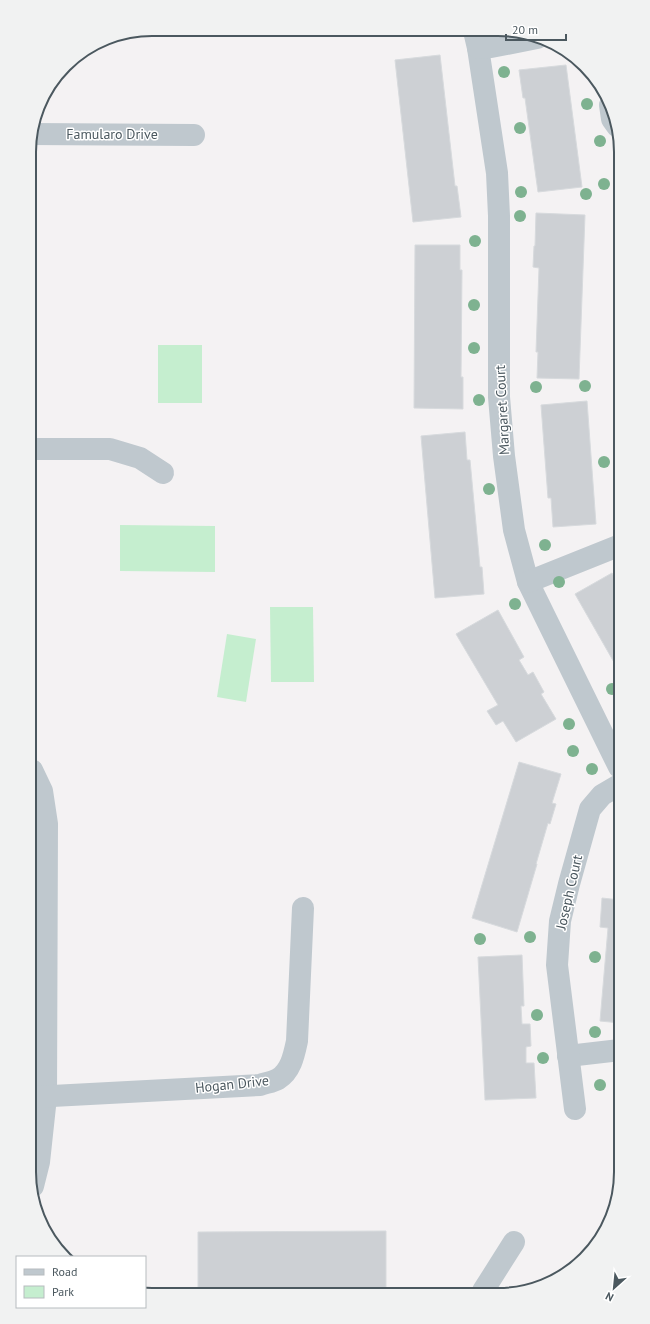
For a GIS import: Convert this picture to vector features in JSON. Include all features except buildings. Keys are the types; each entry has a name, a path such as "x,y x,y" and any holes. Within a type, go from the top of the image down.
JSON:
{"street":[{"path":"476,39 491,47 527,40"},
{"name":"Margaret Court","path":"476,39 497,173 499,216 499,397 504,456 514,530 528,582 614,757"},
{"name":"Famularo Drive","path":"38,134 194,134"},
{"path":"36,449 110,449 140,458 163,473"},
{"path":"528,582 614,548"},
{"path":"36,778 42,791 47,824 39,1162 36,1174"},
{"name":"Joseph Court","path":"575,1109 557,965 560,921 590,809 602,795 614,788"},
{"name":"Hogan Drive","path":"40,1097 260,1085 278,1080 288,1070 294,1057 297,1041 303,908"},
{"path":"568,1056 614,1051"},
{"path":"485,1288 514,1242"}],"green space":[{"path":"158,345 202,345 202,403 158,403"},
{"path":"120,525 215,526 215,572 120,571"},
{"path":"270,607 313,607 314,682 271,682"},
{"path":"227,634 256,639 246,702 217,697"}]}
